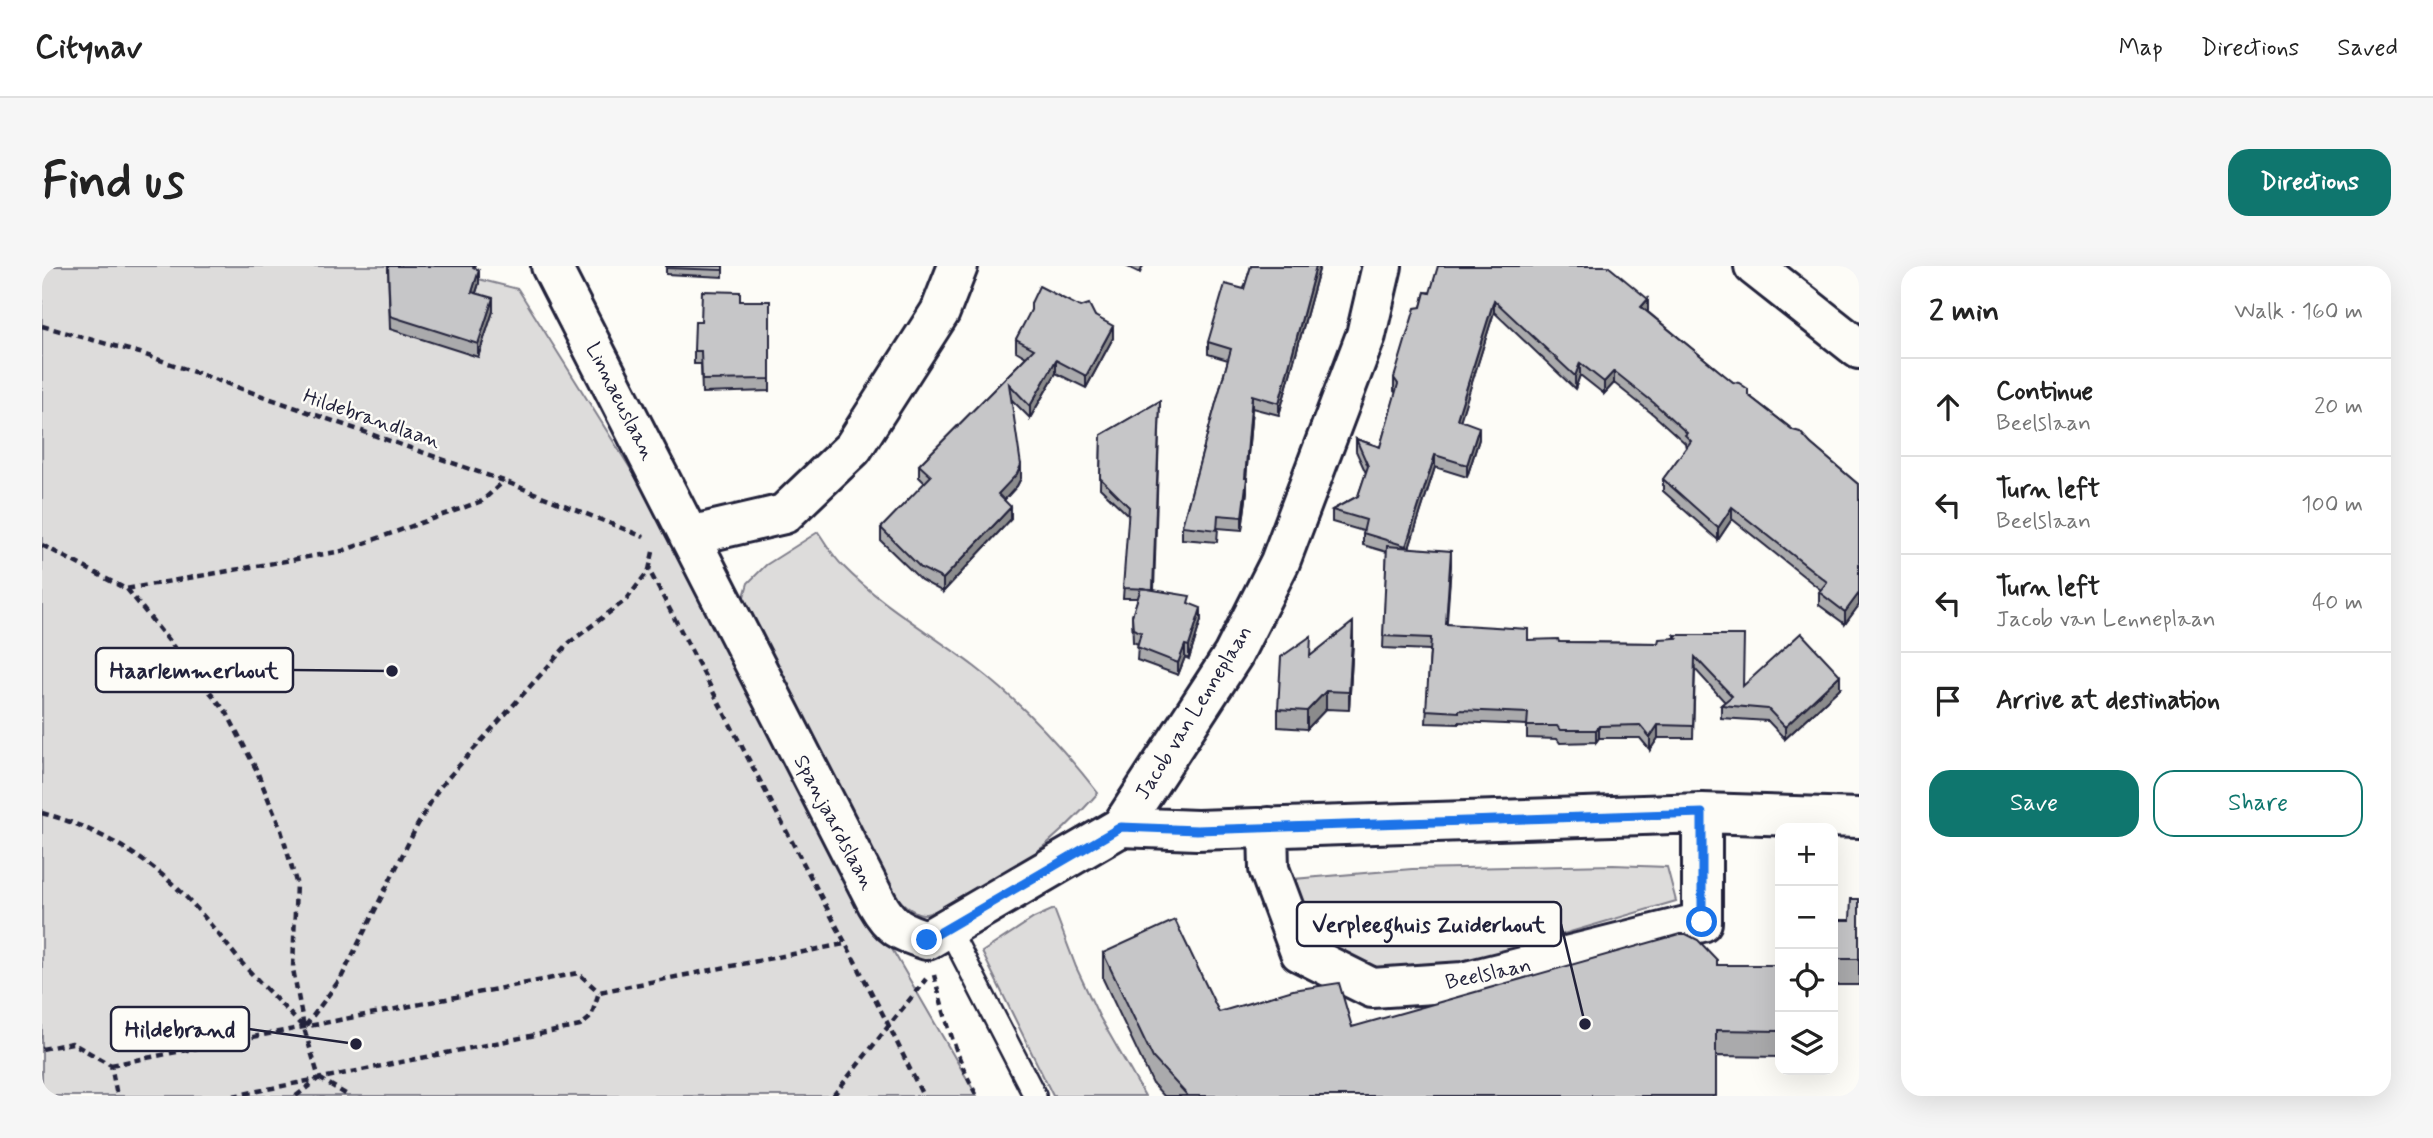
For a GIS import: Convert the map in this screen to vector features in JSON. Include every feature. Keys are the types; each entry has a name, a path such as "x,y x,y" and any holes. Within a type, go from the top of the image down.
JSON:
{"street":[{"name":"Linnaeuslaan","path":"551,266 672,539"},
{"path":"672,539 784,514 853,448 940,312 958,266"},
{"name":"Jacob van Lenneplaan","path":"936,947 1121,827 1233,655 1280,562 1366,335 1382,266"},
{"path":"1754,266 1859,349"},
{"name":"Spanjaardslaan","path":"672,539 886,919 901,932 936,947"},
{"path":"1121,827 1197,830 1702,813 1859,818"},
{"name":"Beelslaan","path":"1268,827 1269,869 1300,952 1372,988 1463,982 1702,922 1702,813"}],"lane":[{"path":"936,947 1035,1096"}],"path":[{"name":"Hildebrandlaan","path":"42,326 140,353 672,539"},
{"path":"126,589 342,551 482,502 504,481"},
{"path":"304,1028 341,978 411,836 439,788 569,643 627,599 672,539"},
{"path":"42,545 126,589 227,713 256,769 281,831 296,882 293,969 304,1028 319,1077 349,1096"},
{"path":"649,570 888,1024 923,1096"},
{"path":"42,813 84,827 124,848 161,874 187,898 304,1028"},
{"path":"599,992 844,944"},
{"path":"833,1096 888,1024 936,947"},
{"path":"936,947 946,1019 958,1057 977,1096"},
{"path":"42,1049 72,1043 111,1065 578,973 599,992"},
{"path":"233,1096 580,1026 591,1017 599,992"},
{"path":"111,1065 117,1096"},
{"path":"296,1096 319,1077"}],"shaded area":[{"path":"42,266 427,266 518,289 674,538 808,804 977,1096 42,1096"},
{"path":"818,532 836,558 858,580 1009,695 1056,742 1098,793 1066,827 1031,857 973,893 929,913 913,911 894,895 743,600 748,583 766,565"},
{"path":"1613,865 1667,867 1676,901 1447,968 1365,970 1337,951 1321,932 1304,908 1294,879 1412,869"},
{"path":"1054,909 1076,967 1099,1016 1145,1096 1053,1096 982,952 1034,918"}],"building":[{"path":"388,266 473,266 479,270 472,292 493,298 478,344 390,316"},
{"path":"723,266 723,270 666,268"},
{"path":"1251,266 1316,266 1279,403 1252,395 1242,517 1218,515 1217,530 1182,526 1231,349 1208,342 1225,284 1244,289"},
{"path":"1438,266 1608,266 1648,299 1641,307 1733,382 1748,389 1748,395 1793,430 1800,432 1859,485 1859,593 1845,612 1819,592 1827,582 1732,507 1718,528 1663,479 1691,441 1685,435 1687,433 1654,403 1614,371 1604,382 1580,363 1575,376 1494,300 1457,419 1479,427 1467,465 1435,455 1406,546 1363,533 1366,520 1332,510 1358,496 1368,466 1356,439 1380,447 1398,384 1394,378 1415,308 1421,307 1425,292 1430,293"},
{"path":"1039,286 1080,307 1089,304 1095,316 1113,326 1086,376 1056,360 1030,406 1009,384 1021,465 1017,474 998,494 1011,507 943,579 921,568 881,528 931,476 919,465 1034,349 1016,339 1031,310 1031,303"},
{"path":"702,291 740,292 740,301 770,301 770,379 702,380 701,351 694,351 695,322 701,322"},
{"path":"1160,401 1153,589 1123,588 1129,507 1100,478 1101,435"},
{"path":"1387,546 1451,551 1446,624 1528,629 1528,640 1558,639 1559,642 1658,643 1659,639 1677,638 1674,635 1744,635 1743,686 1801,633 1840,675 1785,727 1768,709 1721,705 1732,696 1695,657 1693,726 1658,725 1650,737 1640,725 1599,726 1596,730 1560,730 1557,726 1527,726 1528,713 1426,710 1431,638 1383,636"},
{"path":"1141,588 1190,596 1188,603 1201,608 1189,646 1185,645 1178,663 1137,647 1141,632 1133,629 1132,616"},
{"path":"1353,622 1349,692 1326,691 1307,711 1278,709 1281,657 1311,636 1310,656"},
{"path":"1851,899 1859,899 1859,959 1838,959 1838,920 1850,920"},
{"path":"1175,920 1219,1012 1293,990 1339,983 1352,1027 1686,934 1698,940 1717,960 1717,965 1775,965 1775,1031 1716,1030 1716,1096 1188,1096 1153,1058 1103,953"}],"place":[{"name":"Haarlemmerhout","path":"392,671"},
{"name":"Verpleeghuis Zuiderhout","path":"1585,1024"},
{"name":"Hildebrand","path":"356,1044"}],"route":[{"path":"927,940 1121,827 1197,830 1702,813 1702,922"}]}
